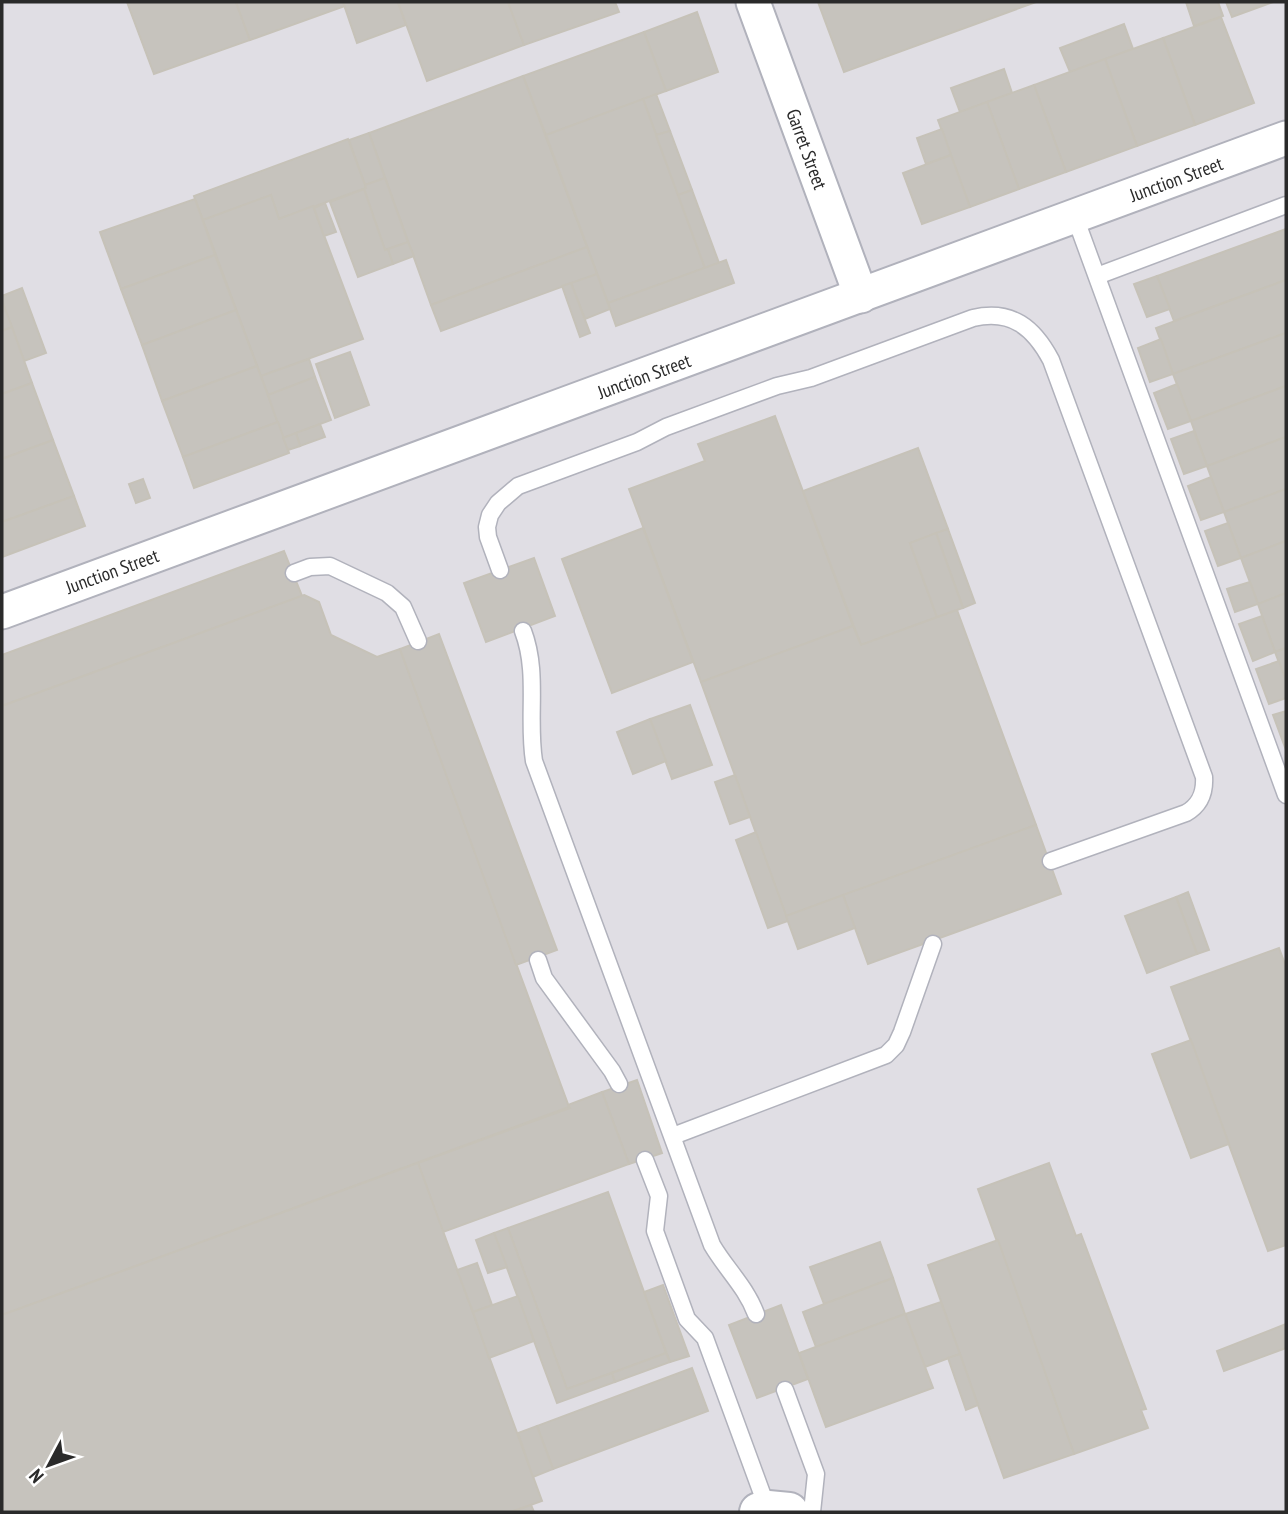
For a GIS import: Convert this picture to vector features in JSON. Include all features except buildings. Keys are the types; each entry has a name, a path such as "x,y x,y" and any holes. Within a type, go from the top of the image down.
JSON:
{"street":[{"name":"Garret Street","path":"753,2 861,296"},
{"name":"Junction Street","path":"2,612 1286,138"}],"lane":[{"path":"1097,276 1286,205"},
{"path":"1075,217 1286,795"},
{"path":"500,570 487,527 498,503 518,486 776,386 811,378 973,318 989,315 1008,317 1022,324 1044,346 1051,360 1205,785 1199,802 1186,813 1051,861"},
{"path":"294,573 310,567 330,566 387,593 403,607 418,642"},
{"path":"523,631 530,649 533,669 531,741 534,761 712,1245 722,1262 741,1284 756,1314"},
{"path":"673,1136 886,1055 896,1045 902,1032 933,944"},
{"path":"538,960 544,978 619,1084"},
{"path":"645,1160 659,1196 655,1231 687,1320 705,1338 772,1512"},
{"path":"785,1390 816,1474 812,1512"}],"shaded area":[{"path":"2,2 1286,2 1286,1512 2,1512"}]}
